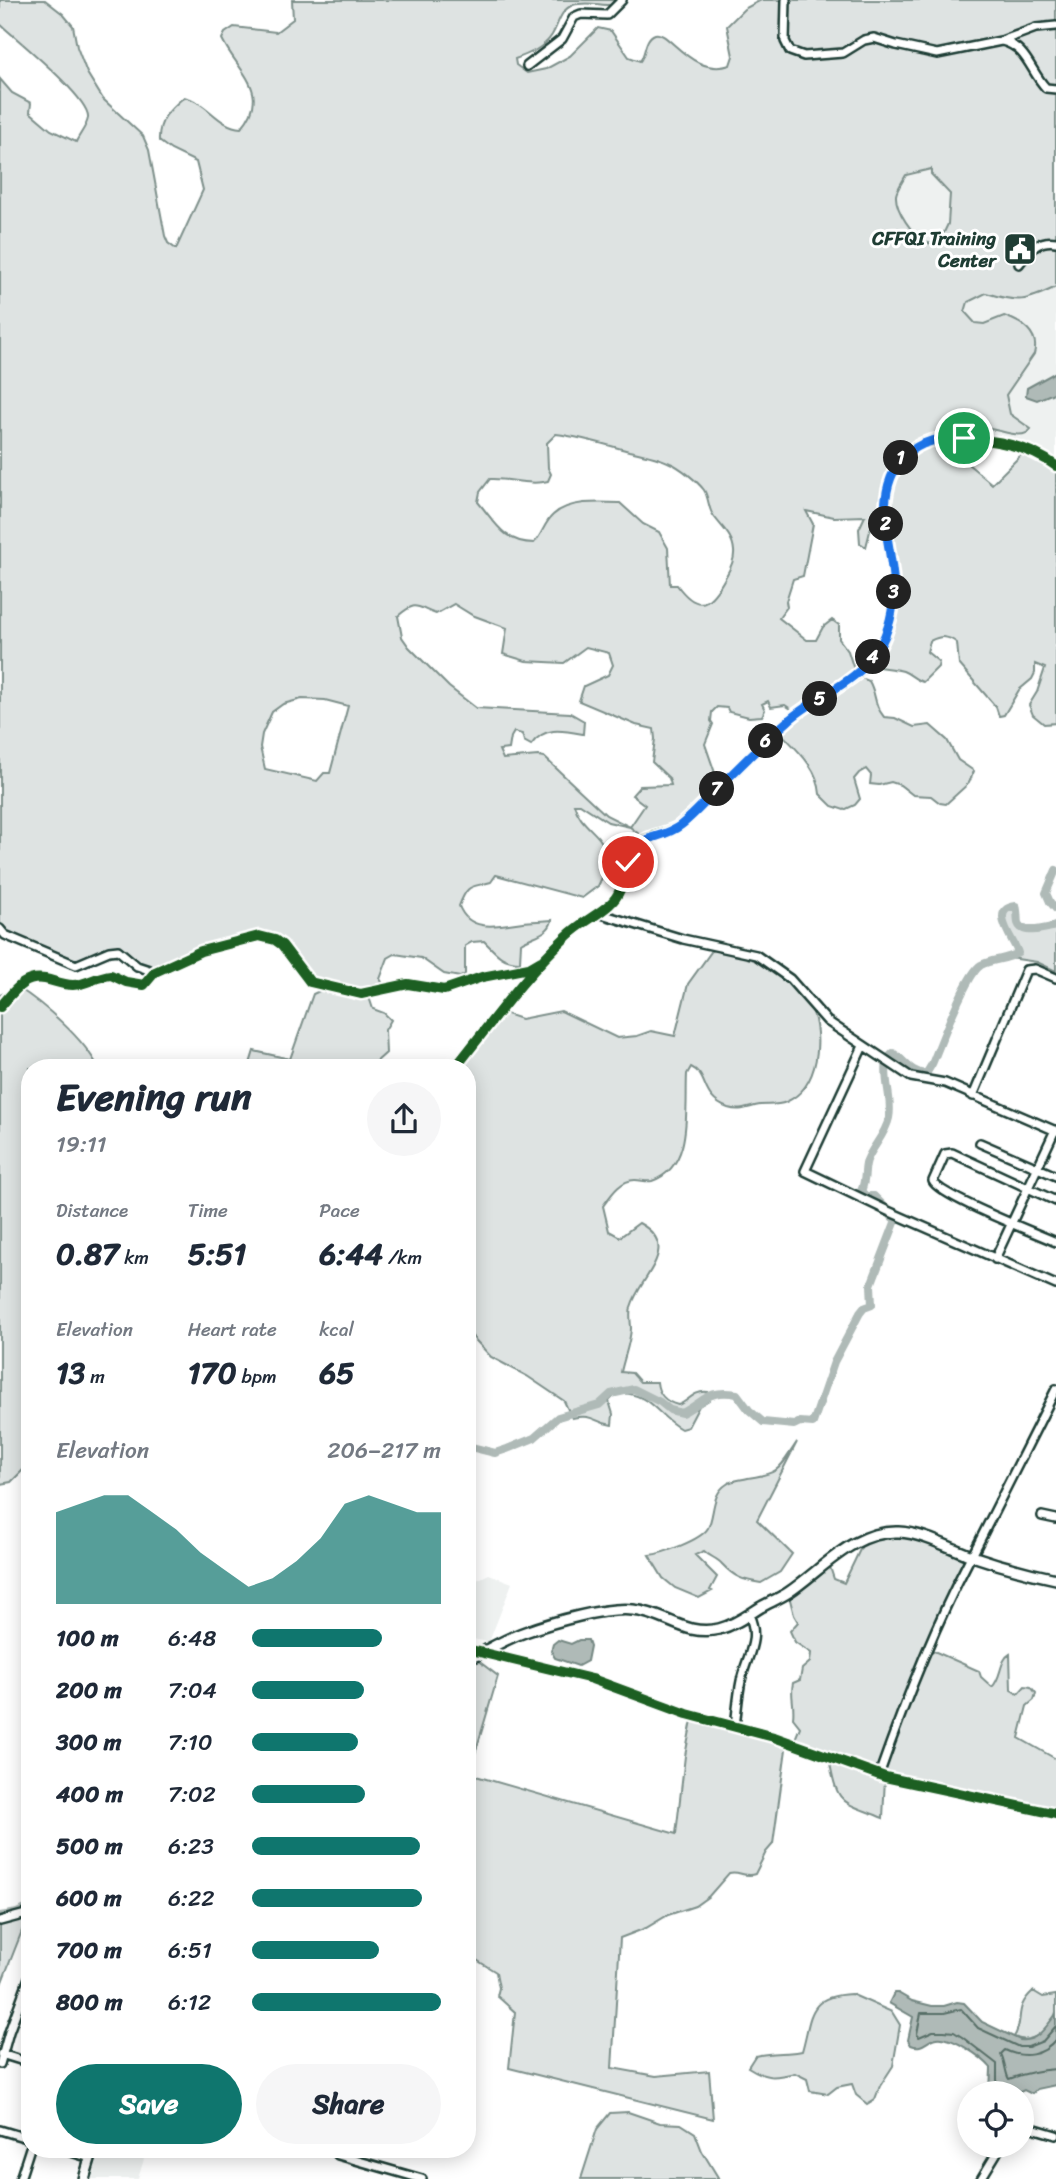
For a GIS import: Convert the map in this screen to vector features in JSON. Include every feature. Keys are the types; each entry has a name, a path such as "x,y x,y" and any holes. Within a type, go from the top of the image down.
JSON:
{"main road":[{"path":"476,1656 524,1632 592,1613 634,1610 655,1615 691,1630 702,1632 721,1629 788,1592 828,1561 866,1537 898,1532 938,1543 970,1558 1056,1579"},
{"path":"84,2179 90,2158"}],"street":[{"path":"527,66 562,39 574,17 582,14 607,15 622,0"},
{"path":"786,0 785,41 795,55 843,53 869,38 937,54 1001,41 1036,28 1056,26"},
{"path":"1001,41 1010,43 1026,56 1046,89 1056,89"},
{"path":"1019,264 1039,243 1056,242"},
{"path":"463,1059 541,961 569,934 618,895 635,847 645,839 669,833 679,826 790,718 856,676 868,664 880,647 890,622 894,602 886,514 891,477 902,456 924,442 946,437 964,438 998,441 1016,446 1056,466"},
{"path":"598,913 683,939 756,955 790,979 827,1021 911,1077 946,1083 1055,1131 995,1259"},
{"path":"0,929 5,936 76,965 118,950 137,967 155,972"},
{"path":"0,1007 17,987 32,979 72,985 111,975 144,985 155,972 201,951 259,936 275,940 289,953 310,982 361,994 408,984 444,990 482,977 529,968 541,961"},
{"path":"973,1096 1026,970 1035,969 1056,978"},
{"path":"863,1045 805,1171 1056,1285"},
{"path":"980,1143 1056,1176"},
{"path":"1056,1201 952,1153 946,1154 933,1184 1056,1242"},
{"path":"879,1775 916,1671 948,1600 1056,1389"},
{"path":"1042,1516 1056,1519"},
{"path":"734,1726 740,1684 753,1646 754,1625 749,1615"},
{"path":"476,1652 592,1679 687,1713 787,1742 879,1775 1056,1814"},
{"path":"0,1920 21,1915"},
{"path":"0,2064 1,2054 21,2000"},
{"path":"1,2054 21,2060"},
{"path":"1034,2129 1056,2136"},
{"path":"0,2130 21,2136"},
{"path":"20,2179 27,2158"},
{"path":"348,2158 422,2179"},
{"path":"981,2179 993,2158"}],"shaded area":[{"path":"0,0 45,0 73,26 77,47 87,73 103,99 143,136 149,150 165,236 168,243 176,249 203,190 196,162 159,141 160,127 169,111 184,97 199,103 233,127 241,128 254,103 253,92 222,39 225,33 234,27 276,32 293,19 292,0 615,0 611,5 582,3 568,8 545,44 515,59 516,65 527,73 546,69 570,56 598,28 611,31 629,57 640,61 651,36 660,34 683,53 704,65 730,65 733,56 727,26 744,9 761,0 1056,0 1056,287 1037,296 1022,299 986,293 968,302 965,312 975,323 984,324 1004,316 1017,321 1032,334 1034,354 1006,395 1010,414 1031,429 1025,434 1017,434 971,427 947,437 962,447 968,464 992,484 1026,450 1056,466 1056,723 1044,724 1033,715 1029,705 1037,692 1045,668 1035,664 1032,679 1019,690 1004,715 999,716 996,707 959,664 957,643 950,639 940,637 930,641 927,652 939,662 938,667 923,682 903,671 868,665 880,647 894,602 885,515 871,527 866,547 860,543 859,529 865,516 834,517 806,511 813,524 803,576 793,579 786,601 787,607 779,618 807,640 816,640 823,627 832,620 839,625 839,639 848,651 856,676 869,681 884,717 895,718 914,727 930,725 947,740 958,760 974,771 969,783 946,804 931,796 913,795 891,782 870,784 871,775 866,769 854,779 860,799 855,805 844,810 832,806 820,794 811,767 778,730 797,713 785,705 771,707 768,701 762,704 765,710 762,716 749,717 717,707 712,712 713,724 705,744 715,773 709,792 689,818 645,839 630,827 608,822 580,804 574,804 584,822 614,854 598,886 582,898 496,875 491,882 474,886 465,893 459,906 470,921 478,924 496,926 552,920 544,932 521,943 520,962 504,959 484,941 465,946 465,974 460,977 444,974 421,958 395,954 388,958 380,979 386,988 368,994 373,1009 384,1013 391,1020 385,1030 386,1053 379,1059 290,1059 313,994 326,988 310,982 289,953 267,938 230,943 155,972 144,970 118,950 76,965 0,929 0,79 12,93 31,103 30,112 51,130 76,142 88,118 78,97 0,24","holes":["931,169 931,174 950,194 948,224 938,245 921,239 902,215 896,201 896,195 906,175","556,434 660,459 679,468 704,490 711,512 729,536 734,554 732,564 710,599 698,603 677,585 670,585 668,548 659,532 643,524 620,503 585,503 560,510 550,518 534,543 515,539 495,524 478,502 480,492 490,479 534,483 548,481 551,474 548,468 547,443","454,604 472,615 507,628 503,654 526,661 564,663 586,647 609,653 613,665 608,675 584,686 579,701 636,725 654,729 652,762 669,778 671,785 640,786 632,795 645,805 630,827 606,815 544,757 503,759 499,750 509,749 514,732 522,734 524,741 531,745 548,732 583,734 584,721 570,713 476,708 449,687 409,647 402,637 398,616 413,606 436,614","302,699 325,700 348,706 330,773 324,773 317,781 265,769 260,747 262,734 272,712 283,704"]},
{"path":"931,169 939,184 950,194 948,224 938,245 926,242 916,234 899,210 896,193 906,175"},
{"path":"1056,287 1056,466 1026,450 946,437 970,425 996,429 1020,437 1020,420 1010,414 1006,395 1034,354 1004,316 984,324 970,320 965,312 968,302 986,293 1010,300 1030,300"},
{"path":"1010,906 1016,906 1018,923 1024,929 1056,926 1056,971 1037,962 1010,958 1017,953 1003,918"},
{"path":"716,945 766,961 787,978 809,1003 817,1032 816,1060 806,1085 786,1102 737,1110 719,1104 709,1093 697,1071 691,1067 687,1074 684,1135 675,1163 665,1174 652,1181 635,1180 625,1183 616,1189 603,1206 609,1231 620,1237 639,1223 652,1232 658,1242 655,1262 631,1307 631,1329 621,1372 632,1373 640,1382 657,1382 661,1394 674,1404 678,1405 703,1392 708,1392 709,1400 699,1406 688,1427 681,1429 646,1400 629,1394 617,1393 609,1401 613,1414 612,1425 590,1417 572,1418 564,1401 527,1376 491,1357 476,1341 476,1059 462,1059 500,1012 521,1019 561,1011 617,1038 651,1031 675,1036 688,984"},
{"path":"17,987 62,1023 94,1059 21,1059 21,1472 11,1482 0,1484 0,995"},
{"path":"254,1051 290,1059 252,1059"},
{"path":"797,1442 757,1520 792,1554 780,1572 761,1583 749,1581 735,1575 704,1551 695,1555 717,1577 710,1590 712,1591 699,1598 675,1588 663,1578 649,1555 681,1546 704,1533 722,1488 731,1482 773,1472"},
{"path":"898,1532 972,1556 927,1648 979,1671 981,1677 992,1687 1004,1660 1010,1654 1011,1690 1018,1694 1025,1686 1031,1687 1036,1693 1034,1700 1027,1706 1019,1738 1056,1759 1056,1814 885,1778 883,1818 843,1800 835,1786 829,1758 793,1744 800,1727 793,1718 793,1683 800,1680 802,1669 810,1662 811,1653 795,1642 790,1631 798,1622 788,1592 828,1561 834,1579 844,1583 866,1537"},
{"path":"489,1574 512,1583 489,1642 476,1640 476,1580"},
{"path":"476,1659 498,1676 476,1750"},
{"path":"697,1717 787,1742 773,1844 755,1874 729,1873 709,1896 695,1906 668,1915 646,1928 620,1938 612,2068 656,2076 709,2071 713,2119 509,2068 515,2012 497,1996 499,1988 496,1972 476,1960 476,1776 676,1834 692,1720"},
{"path":"21,1915 21,1933 0,1987 0,1921"},
{"path":"1033,1991 1043,1997 1056,1995 1054,2019 1046,2030 1034,2037 1014,2037 1023,2003"},
{"path":"851,1994 892,2012 900,2025 893,2066 875,2099 867,2104 856,2095 852,2084 837,2087 828,2094 810,2091 807,2079 795,2073 771,2076 760,2074 748,2067 755,2056 802,2051 810,2018 819,2004 826,1999"},
{"path":"628,2112 660,2123 681,2124 695,2133 702,2151 719,2179 581,2179 597,2129 610,2113"},
{"path":"98,2158 144,2159 138,2179 92,2179"}],"water":[{"path":"1056,372 1056,392 1037,400 1026,396 1027,388"},
{"path":"558,1640 571,1644 588,1640 590,1646 587,1661 578,1666 555,1658 551,1651"},
{"path":"894,1993 898,1993 912,2001 932,2006 964,2003 982,2022 1020,2040 1036,2036 1056,2014 1056,2085 1034,2092 1034,2081 990,2081 991,2068 966,2048 943,2038 933,2039 922,2046 911,2045 908,2040 913,2017 889,2003"}],"waterway":[{"path":"1056,870 1046,893 1056,909"},
{"path":"889,1057 893,1053 911,1068 926,1074 961,995 975,971 985,963 1018,953 1003,919 1008,908 1016,906 1018,923 1024,929 1056,926"},
{"path":"883,1205 874,1196 866,1196 861,1191 867,1162 889,1118 887,1062"},
{"path":"476,1448 495,1453 507,1449 534,1438 558,1417 599,1405 611,1394 634,1389 670,1410 682,1413 707,1397 727,1393 737,1394 763,1422 794,1425 800,1422 813,1423 834,1362 860,1313 872,1305 871,1285 896,1220 892,1217"},
{"path":"0,1916 21,1911"}],"cycle path":[{"path":"462,1059 552,951 572,931 616,898 631,852 640,842 679,826 790,719 851,679 872,659 886,634 894,598 886,528 888,491 892,475 910,451 924,443 941,439 974,439 1023,448 1056,466"},
{"path":"0,1007 19,986 37,978 73,985 111,975 126,982 144,985 155,972 201,951 259,936 275,940 282,945 310,982 361,994 408,984 444,990 482,977 529,968 541,961"},
{"path":"476,1651 592,1679 687,1714 774,1737 885,1777 1056,1814"}],"place":[{"name":"CFFQI Training Center","path":"1020,249"}],"route":[{"path":"628,862 635,847 645,839 669,833 689,818 790,718 856,676 868,664 880,647 890,622 894,602 886,514 891,477 902,456 914,447 946,437 964,438"}]}
